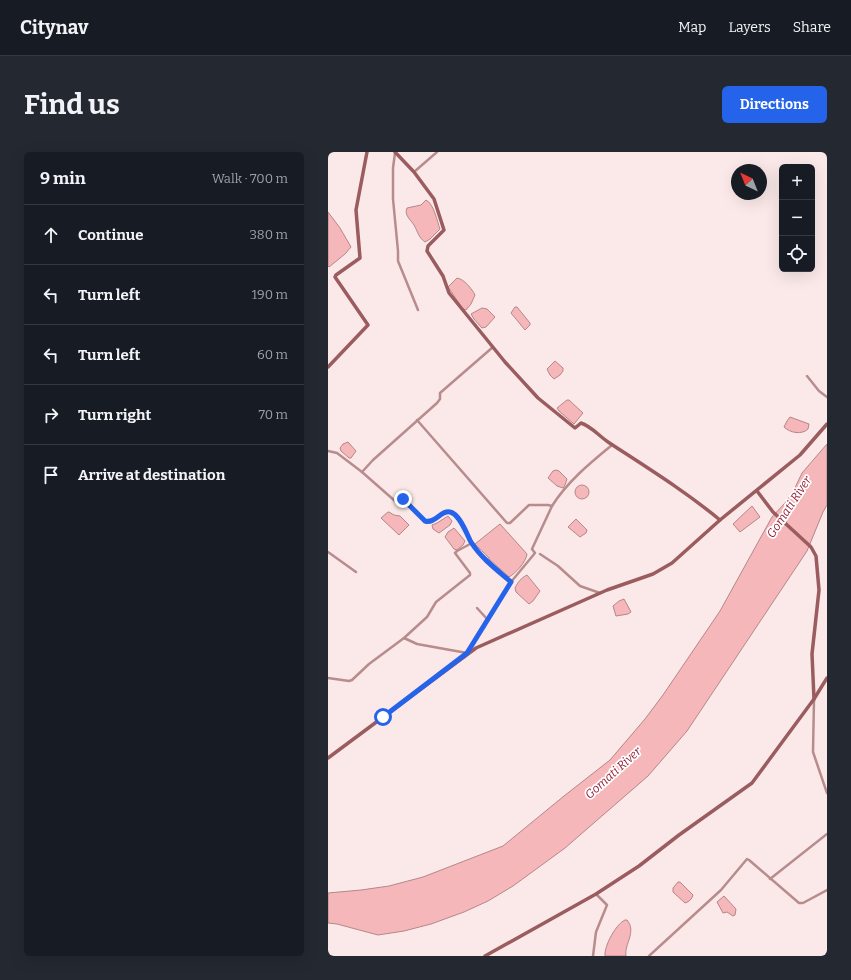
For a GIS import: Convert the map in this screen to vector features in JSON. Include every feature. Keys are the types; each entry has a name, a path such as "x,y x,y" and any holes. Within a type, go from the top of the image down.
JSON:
{"street":[{"path":"328,367 335,362 368,325 335,277 360,258 356,210 367,152"},
{"path":"395,152 414,172 434,199 445,228 443,232 428,246 427,251 443,276 449,294 518,376 543,402 575,428 580,423 585,425 612,445 690,497 720,520"},
{"path":"395,152 393,168 393,199 398,261 418,310"},
{"path":"414,172 437,152"},
{"path":"362,472 417,420 437,404 440,399 440,393 493,346"},
{"path":"807,376 819,391 827,397"},
{"path":"417,420 507,523 510,523 529,505 552,506"},
{"path":"328,758 467,653 485,643 600,592 652,574 672,563 720,520 800,455 827,424"},
{"path":"467,653 511,582 535,553 532,549 552,506 566,488 586,467 612,445"},
{"path":"328,451 337,453 362,472 395,501 401,499 405,500 425,521 431,522 445,513 453,513 472,542 489,563 511,582"},
{"path":"757,491 773,512 811,547 816,556 819,590 812,654 814,699 813,752 827,793"},
{"path":"328,678 349,681 352,680 369,664 404,638 427,617 436,602 470,575 455,553 472,542"},
{"path":"328,552 356,572"},
{"path":"540,554 558,566 580,586 600,592"},
{"path":"477,608 488,620"},
{"path":"404,638 417,644 467,653"},
{"path":"485,956 493,954 596,894 639,866 679,835 752,783 814,699 827,678"},
{"path":"770,879 827,834"},
{"path":"649,956 721,890 746,860 749,860 801,904 827,890"},
{"path":"593,956 596,932 607,905 596,894"}],"water":[{"path":"426,200 433,209 440,229 425,242 419,236 406,213 406,210 407,208 421,205"},
{"path":"328,212 340,228 351,247 329,267 328,266"},
{"path":"457,278 465,282 475,295 471,304 466,310 463,309 448,287"},
{"path":"515,307 517,307 530,323 525,330 511,313"},
{"path":"482,308 487,309 495,317 486,327 482,328 471,314"},
{"path":"555,361 563,368 563,371 554,379 547,369"},
{"path":"569,400 583,413 574,424 557,408"},
{"path":"790,417 809,424 808,429 799,433 793,432 784,427"},
{"path":"348,442 356,451 351,458 341,451 340,448 343,444"},
{"name":"Gomati River","path":"827,444 827,505 807,551 687,731 648,776 565,848 513,886 488,901 464,912 431,924 404,931 378,935 328,923 328,893 389,886 423,877 503,846 610,760 645,719 663,695 720,611 772,517 793,492 802,473"},
{"path":"556,470 567,479 563,488 557,486 548,478 553,471"},
{"path":"579,485 585,485 589,489 589,495 585,499 579,499 575,495 575,489"},
{"path":"752,506 760,517 740,532 733,524"},
{"path":"388,512 400,516 409,525 399,535 381,518"},
{"path":"448,516 452,521 450,525 439,533 433,529 432,525"},
{"path":"576,519 587,530 586,533 580,537 568,527"},
{"path":"500,524 527,554 520,567 509,577 475,544"},
{"path":"454,528 465,541 457,550 454,549 445,537 448,532"},
{"path":"527,575 540,591 529,604 516,592 515,588 520,580"},
{"path":"624,599 631,612 616,616 613,606"},
{"path":"678,882 680,882 693,895 686,903 673,892 673,888"},
{"path":"724,896 736,909 735,915 733,916 727,912 723,913 717,902"},
{"path":"627,920 630,924 631,929 626,956 605,956 606,947 611,936 618,926"}],"route":[{"path":"383,717 418,692 467,653 494,612 511,582 489,563 472,542 458,518 453,513 445,513 437,519 428,522 425,521 403,499"}]}
